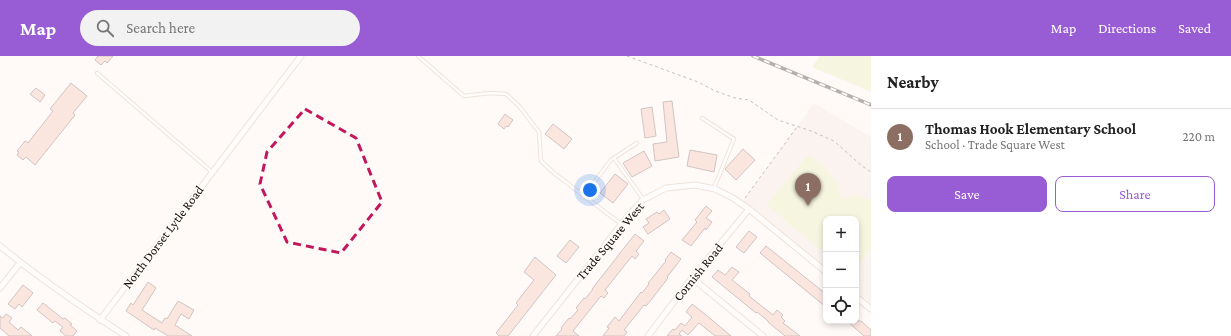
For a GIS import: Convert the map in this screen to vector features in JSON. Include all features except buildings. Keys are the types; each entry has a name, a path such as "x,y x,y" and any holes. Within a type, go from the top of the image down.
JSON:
{"street":[{"name":"North Dorset Lytle Road","path":"100,320 301,56"},
{"name":"Trade Square West","path":"532,336 621,224 643,200 666,188 694,185 714,189 733,198 749,209 823,270"},
{"name":"Cornish Road","path":"648,336 692,278 749,209"},
{"path":"0,246 20,263 100,320 126,336"},
{"path":"0,288 20,263"},
{"path":"692,278 762,336"},
{"path":"859,299 871,309"}],"lane":[{"path":"418,56 464,96 490,93 506,94 520,106 539,132 541,160 554,174 621,224"},
{"path":"97,73 212,173"},
{"path":"702,118 734,139 714,189"},
{"path":"592,184 611,160 637,143"},
{"path":"614,158 643,200"}],"path":[{"path":"627,56 698,82 715,91 735,98 748,100 778,120 834,141 871,172"},
{"path":"741,203 797,126"}],"highlighted area":[{"path":"305,109 356,138 382,202 341,253 287,242 260,184 267,152"}],"shaded area":[{"path":"814,103 871,137 871,309 859,299 859,216 823,216 823,270 741,203"}],"green space":[{"path":"820,56 871,56 871,92 812,67"},
{"path":"808,155 824,166 838,184 842,199 856,195 871,200 871,250 859,265 859,216 823,216 823,252 766,205"}],"railway":[{"path":"753,56 871,105"}],"place":[{"name":"Thomas Hook Elementary School","path":"808,206"}]}
